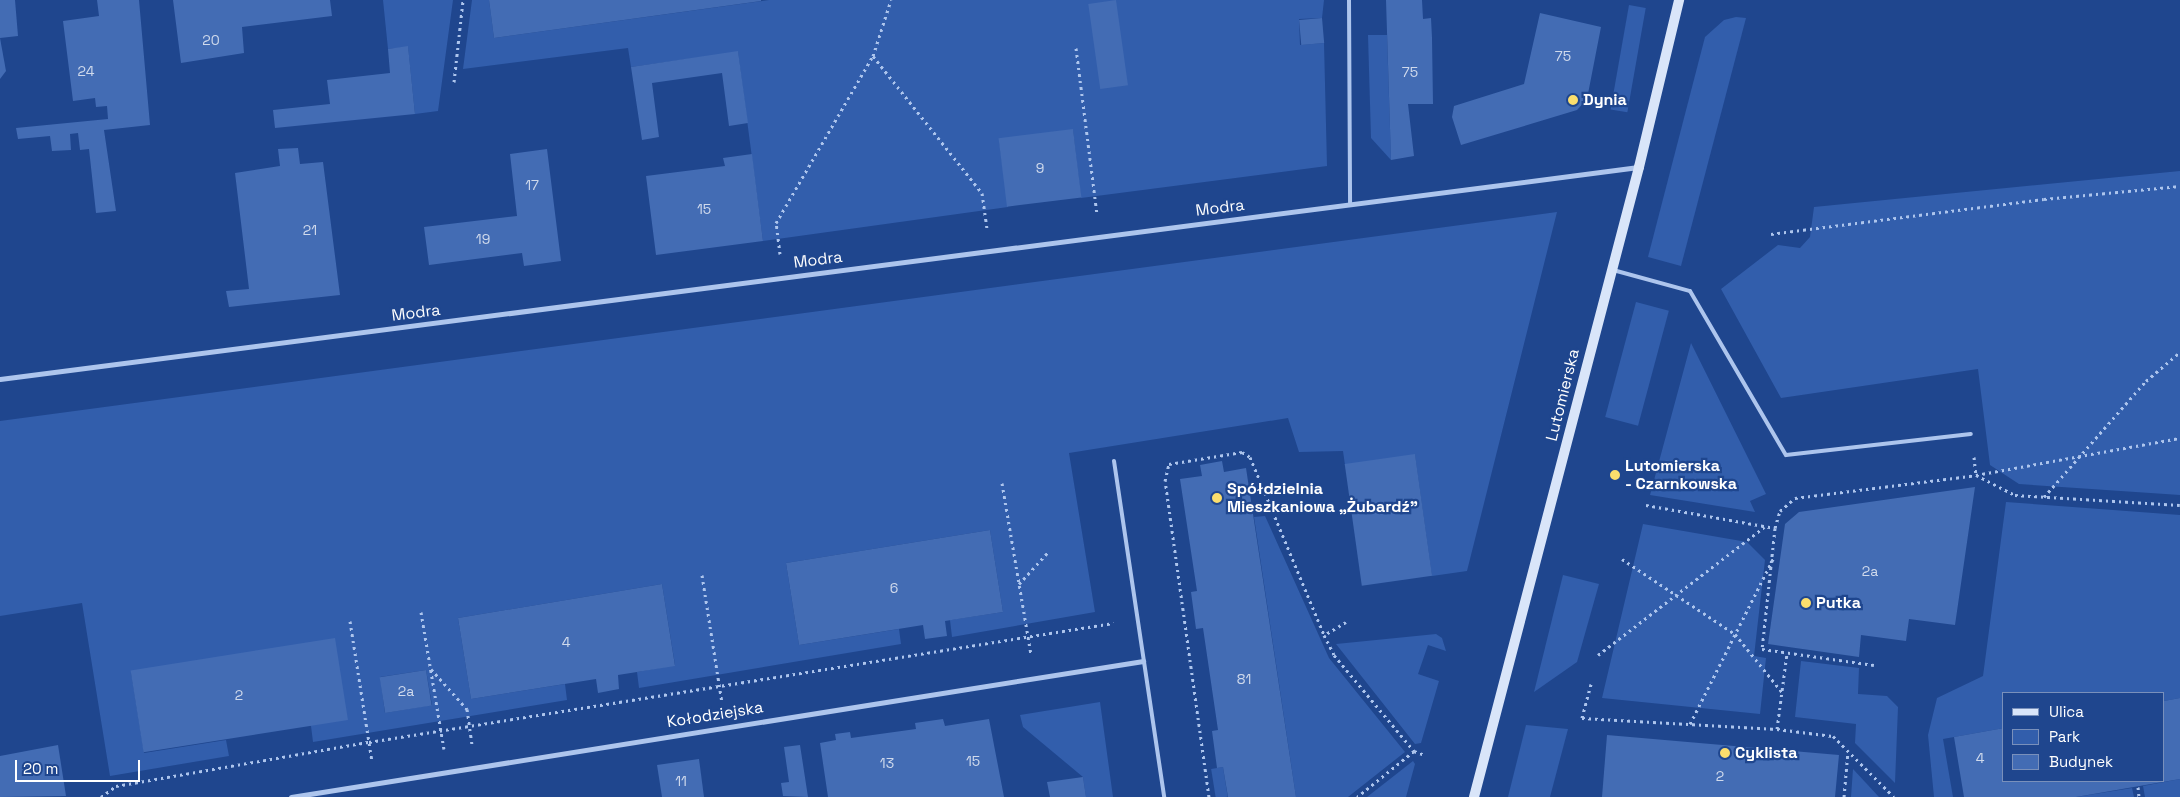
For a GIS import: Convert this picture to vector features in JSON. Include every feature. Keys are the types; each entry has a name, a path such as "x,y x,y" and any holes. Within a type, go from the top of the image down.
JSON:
{"main road":[{"name":"Lutomierska","path":"1474,797 1639,166 1678,0"}],"street":[{"name":"Modra","path":"0,379 1639,166"},
{"name":"Kołodziejska","path":"291,797 448,770 1143,661"}],"lane":[{"path":"1349,0 1350,204"},
{"path":"1611,270 1690,291 1786,455 1971,434"},
{"path":"1114,461 1164,797"}],"path":[{"path":"454,82 463,0"},
{"path":"782,277 776,223 873,56 891,0"},
{"path":"1076,48 1099,237"},
{"path":"873,56 982,193 990,251"},
{"path":"1771,234 2044,199 2180,186"},
{"path":"2044,497 2146,381 2180,352"},
{"path":"1971,434 1976,475"},
{"path":"1874,665 1762,649 1774,557 1775,528 1780,511 1795,498 1976,475 2180,438"},
{"path":"1208,797 1165,480 1169,464 1242,452 1250,457 1334,655 1414,751 1425,755"},
{"path":"1976,475 2015,495 2180,505"},
{"path":"1002,483 1035,678"},
{"path":"1646,505 1775,528"},
{"path":"1598,655 1765,526"},
{"path":"1019,584 1049,551"},
{"path":"1690,724 1774,557"},
{"path":"1622,559 1735,634 1782,692"},
{"path":"702,575 726,726"},
{"path":"421,612 448,770"},
{"path":"350,620 376,782"},
{"path":"101,797 116,786 370,742 719,684 1137,620"},
{"path":"1324,635 1346,622"},
{"path":"1777,729 1787,653"},
{"path":"430,669 467,709 476,766"},
{"path":"1591,684 1582,718 1777,729 1833,736 1894,797"},
{"path":"1844,797 1848,750"},
{"path":"1357,797 1414,751"},
{"path":"2138,787 2139,797"}],"green space":[{"path":"383,0 453,0 438,111 415,114 408,47 388,49"},
{"path":"472,0 489,0 494,38 769,0 1324,0 1322,18 1299,19 1300,45 1324,43 1327,166 1081,198 1073,130 999,139 1008,207 763,241 738,52 631,67 628,48 463,69"},
{"path":"1629,5 1646,8 1627,112 1611,109"},
{"path":"1736,17 1746,18 1681,266 1648,257 1705,37 1724,20"},
{"path":"1368,35 1387,35 1391,160 1371,138"},
{"path":"2180,171 2180,495 2019,484 1990,465 1978,369 1781,398 1721,289 1778,245 1800,248 1810,237 1814,207"},
{"path":"1557,212 1467,571 1432,576 1415,455 1345,465 1343,451 1299,452 1288,418 1069,453 1095,612 952,637 950,620 1003,612 990,530 786,563 799,645 899,629 901,644 639,688 637,672 675,665 662,584 458,618 471,699 565,684 567,700 313,742 311,726 131,672 144,753 226,740 229,756 110,776 82,603 0,616 0,421","holes":["426,670 432,705 385,713 380,677"]},
{"path":"1636,302 1669,311 1638,426 1605,417"},
{"path":"1691,343 1766,494 1750,501 1755,512 1650,495"},
{"path":"2006,502 2180,515 2180,698 2165,701 2165,692 2002,692 2002,728 1943,739 1953,797 1934,797 1928,735 1937,698 1983,676"},
{"path":"1265,516 1329,658 1405,752 1348,797 1296,797 1254,517"},
{"path":"1643,524 1747,542 1765,560 1754,656 1766,658 1760,714 1602,698"},
{"path":"1563,575 1599,584 1577,662 1534,692"},
{"path":"1436,634 1442,638 1446,651 1428,645 1418,674 1439,681 1421,743 1415,744 1336,644"},
{"path":"1801,661 1859,668 1858,694 1887,696 1898,707 1895,783 1855,743 1856,724 1795,717"},
{"path":"1100,702 1113,797 1086,797 1083,777 1023,727 1020,715"},
{"path":"1526,725 1568,729 1550,797 1508,797"},
{"path":"1413,761 1415,764 1406,797 1367,797"},
{"path":"1223,767 1228,797 1216,797 1211,769"},
{"path":"1853,769 1879,797 1851,797"},
{"path":"2180,779 2180,797 2145,797 2143,786"},
{"path":"2132,788 2134,797 2076,797"}],"building":[{"path":"0,0 15,0 18,36 0,38"},
{"path":"97,0 139,0 150,125 104,130 116,211 96,213 89,149 80,150 78,133 70,134 71,150 52,151 50,136 18,139 16,128 108,119 107,106 96,107 95,98 73,101 63,21 99,16"},
{"path":"173,0 330,0 332,16 242,27 244,53 181,63"},
{"path":"489,0 761,0 761,1 494,38"},
{"path":"1116,0 1128,85 1100,89 1088,4"},
{"path":"1386,0 1422,0 1423,19 1431,18 1432,38 1433,104 1408,104 1414,156 1391,160"},
{"path":"1540,13 1601,27 1587,99 1577,110 1461,145 1452,117 1454,106 1524,84"},
{"path":"1322,18 1324,43 1301,45 1299,20"},
{"path":"0,38 6,71 0,79"},
{"path":"408,46 415,114 275,128 273,110 330,104 327,80 390,73 388,49"},
{"path":"738,51 748,123 729,126 722,73 652,83 659,137 642,140 631,67"},
{"path":"1073,129 1081,197 1007,207 999,138"},
{"path":"298,148 300,164 323,162 340,295 229,307 226,291 249,289 235,173 280,166 278,149"},
{"path":"547,149 561,261 524,266 522,253 429,265 424,227 517,216 510,154"},
{"path":"752,154 763,241 656,255 646,176 725,166 723,158"},
{"path":"1415,454 1432,576 1362,586 1345,464"},
{"path":"1222,461 1224,472 1246,468 1296,797 1228,797 1223,767 1217,768 1212,731 1218,730 1203,628 1196,629 1191,592 1197,591 1180,479 1202,476 1200,465"},
{"path":"1975,487 1955,625 1909,619 1906,641 1861,635 1859,657 1768,644 1785,524 1799,512"},
{"path":"990,530 1003,612 945,621 947,636 925,639 923,625 799,645 786,563"},
{"path":"662,584 675,666 618,675 619,689 598,693 596,679 471,699 458,618"},
{"path":"335,638 348,720 144,752 131,670"},
{"path":"426,670 432,706 385,713 380,677"},
{"path":"2180,698 2180,779 2165,782 2165,701"},
{"path":"943,719 945,726 989,719 1004,797 828,797 820,743 836,740 835,734 850,732 851,738 916,729 915,723"},
{"path":"2002,728 2002,782 2163,782 2076,797 1964,797 1954,737"},
{"path":"1607,735 1839,755 1835,797 1602,797"},
{"path":"58,745 66,796 0,797 0,756"},
{"path":"800,745 808,797 783,796 781,783 789,782 784,747"},
{"path":"699,759 704,797 662,797 657,765"},
{"path":"1083,777 1086,797 1050,797 1047,782"}],"place":[{"name":"Dynia","path":"1573,100"},
{"name":"Lutomierska - Czarnkowska","path":"1615,475"},
{"name":"Spółdzielnia Mieszkaniowa „Żubardź”","path":"1217,498"},
{"name":"Putka","path":"1806,603"},
{"name":"Cyklista","path":"1725,753"}]}
